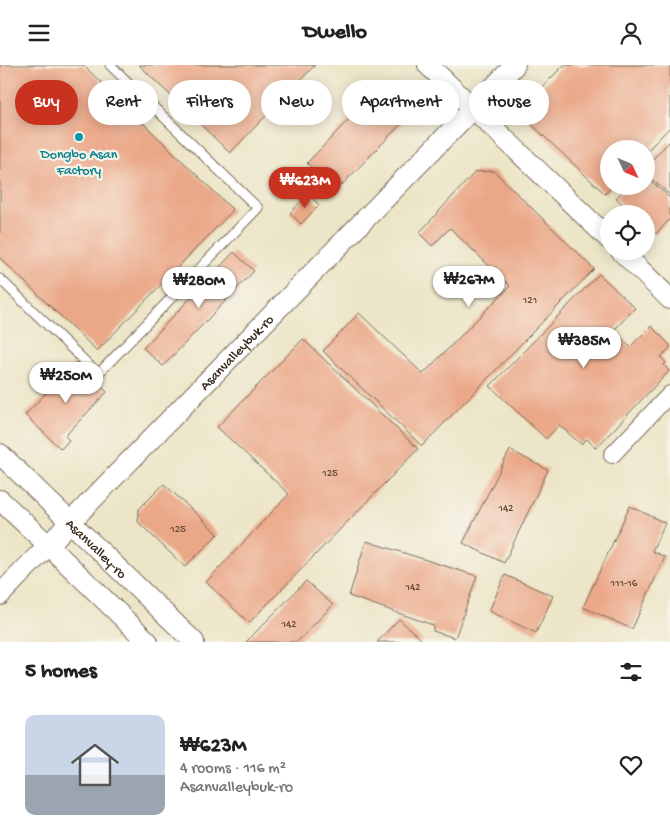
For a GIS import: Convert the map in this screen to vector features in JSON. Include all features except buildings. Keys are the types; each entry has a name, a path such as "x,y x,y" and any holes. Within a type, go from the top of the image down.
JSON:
{"street":[{"path":"428,65 469,104"},
{"name":"Asanvalleybuk-ro","path":"501,80 515,65"},
{"name":"Asanvalleybuk-ro","path":"0,595 469,114"},
{"path":"491,125 600,230"},
{"path":"630,260 670,299"},
{"path":"612,455 670,394"},
{"name":"Asanvalley-ro","path":"0,454 194,642"},
{"path":"0,500 148,642"}],"lane":[{"path":"0,279 98,373 258,208 110,65"}],"place":[{"name":"Dongbo Asan Factory","path":"79,137"}]}
